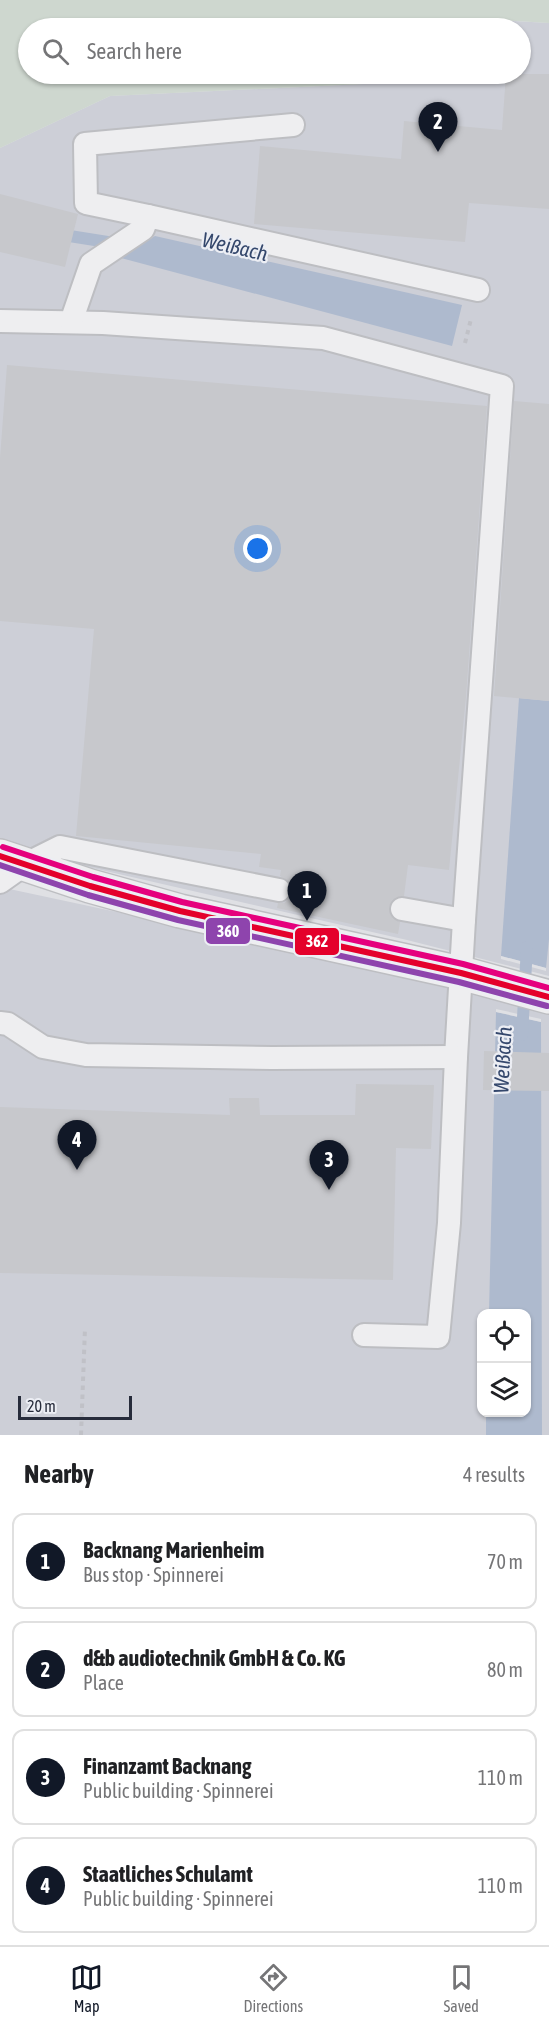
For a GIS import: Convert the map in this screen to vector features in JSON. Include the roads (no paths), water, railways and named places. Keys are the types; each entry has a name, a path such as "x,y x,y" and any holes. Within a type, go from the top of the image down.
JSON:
{"street":[{"path":"8,868 90,886 180,911 461,973 549,997"}],"lane":[{"path":"293,125 85,144 86,203 146,223 478,290"},
{"path":"71,322 91,264 146,223"},
{"path":"0,321 71,322 323,338 502,386 464,920 449,1223 438,1336 364,1335"},
{"path":"8,868 60,847 279,890"},
{"path":"402,909 464,920"},
{"path":"0,1023 8,1024 43,1047 86,1055 272,1058 456,1057"}],"water":[{"name":"Weißach","path":"155,236 462,305 452,346 121,258"},
{"path":"519,698 549,701 549,939 546,968 501,956"},
{"path":"496,1012 541,1022 542,1435 486,1435 486,1417 531,1417 531,1309 489,1309"}],"waterway":[{"name":"Weißach","path":"57,234 120,244"},
{"name":"Weißach","path":"522,1035 527,947"}],"place":[{"name":"d&b audiotechnik GmbH & Co. KG","path":"438,152"},
{"name":"Backnang Marienheim","path":"307,921"},
{"name":"Staatliches Schulamt","path":"77,1170"},
{"name":"Finanzamt Backnang","path":"329,1190"}]}
